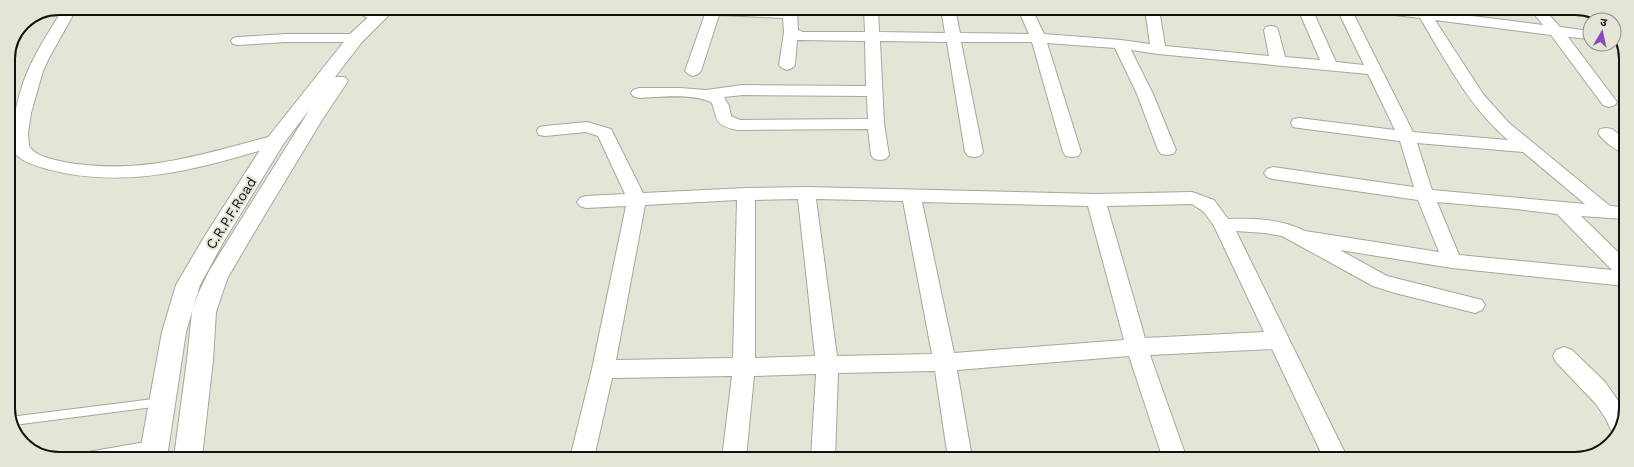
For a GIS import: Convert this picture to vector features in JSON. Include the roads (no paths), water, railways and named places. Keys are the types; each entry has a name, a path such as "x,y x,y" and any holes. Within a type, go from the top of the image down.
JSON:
{"main road":[{"name":"C.R.P.F.Road","path":"154,451 174,332 188,284 214,239 276,140 373,15"},
{"name":"C.R.P.F.Road","path":"189,452 200,360 204,312 218,277 286,162 327,98 351,64 366,46 397,15"}],"street":[{"path":"66,15 41,58 28,92 19,129 20,147 28,156 40,162 63,167 111,173 159,169 218,157 276,140"},
{"path":"693,71 711,15"},
{"path":"787,65 791,32 790,15"},
{"path":"871,15 876,124 880,155"},
{"path":"949,15 974,152"},
{"path":"1028,15 1038,38 1072,152"},
{"path":"1153,15 1158,50"},
{"path":"1307,15 1318,42 1330,66"},
{"path":"1347,15 1407,137 1425,195 1452,261"},
{"path":"1425,15 1477,97 1503,127 1607,213"},
{"path":"1432,15 1582,34"},
{"path":"1542,15 1609,102"},
{"path":"1271,30 1278,61"},
{"path":"791,32 801,36 872,38 1038,38 1121,44 1158,50 1373,70"},
{"path":"238,41 286,38 356,38"},
{"path":"1121,44 1145,94 1167,150"},
{"path":"639,93 686,93 707,95 743,90 875,91"},
{"path":"707,95 717,99 720,103 724,119 737,126 876,124"},
{"path":"1299,123 1407,137 1527,147"},
{"path":"545,131 587,126 605,133 637,199 603,369 583,452"},
{"path":"1606,133 1619,143"},
{"path":"1273,173 1425,195 1517,203 1562,209 1619,213"},
{"path":"586,202 746,194 806,193 1096,200 1192,198 1202,200 1210,206 1223,225 1333,452"},
{"path":"806,193 827,366 823,452"},
{"path":"735,452 744,367 746,194"},
{"path":"911,195 945,362 959,452"},
{"path":"1096,200 1137,347 1173,452"},
{"path":"1562,209 1619,265"},
{"path":"1223,225 1261,225 1277,227 1305,238 1380,281 1475,305"},
{"path":"1305,238 1452,261 1619,270"},
{"path":"603,369 827,366 945,362 1137,347 1279,340"},
{"path":"1564,356 1606,399 1618,418"}],"lane":[{"path":"17,421 162,402"},
{"path":"143,452 154,451"}]}
